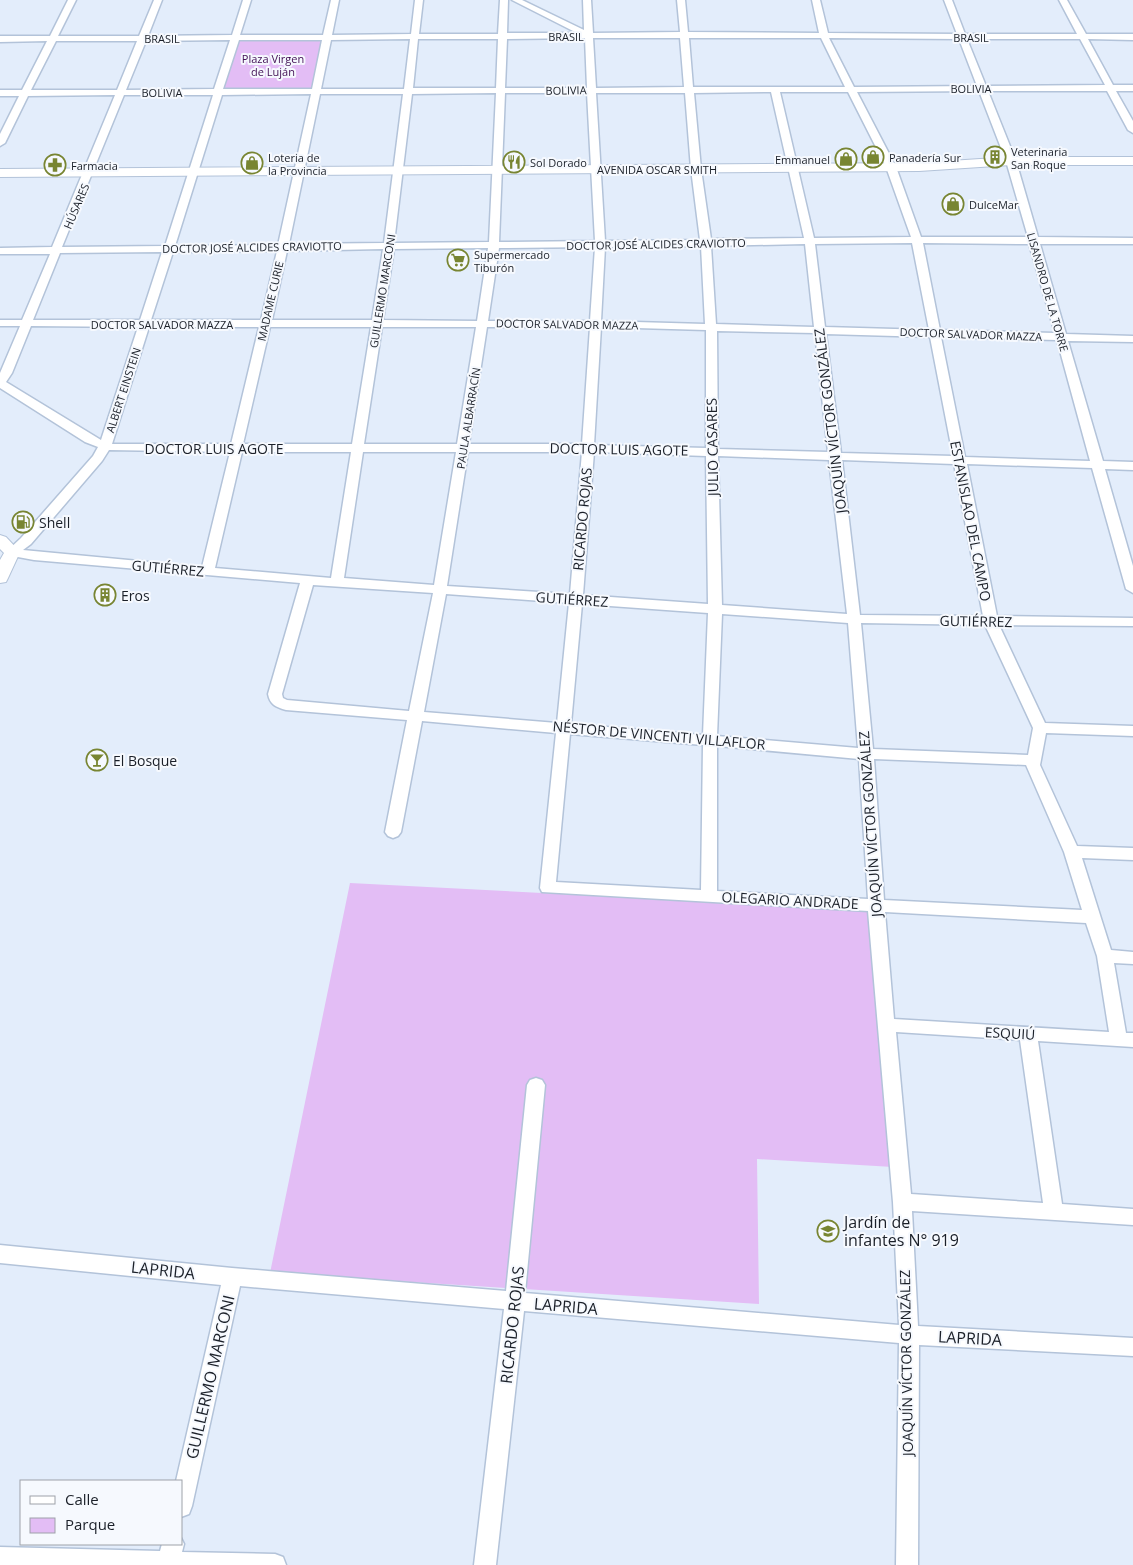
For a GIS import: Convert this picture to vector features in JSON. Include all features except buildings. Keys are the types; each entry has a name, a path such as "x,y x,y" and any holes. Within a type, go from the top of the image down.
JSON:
{"main road":[{"name":"AVENIDA OSCAR SMITH","path":"0,173 892,167 1011,160 1133,161"},
{"path":"0,540 12,552 0,578"}],"street":[{"path":"0,143 72,0"},
{"name":"HÚSARES","path":"0,382 6,373 90,173 158,0"},
{"name":"ALBERT EINSTEIN","path":"12,552 26,541 98,458 105,446 170,248 247,0"},
{"name":"MADAME CURIE","path":"208,571 266,324 336,0"},
{"name":"GUILLERMO MARCONI","path":"337,582 389,246 419,0"},
{"name":"PAULA ALBARRACÍN","path":"393,832 440,590 464,447 494,246 501,91 501,36 504,0"},
{"path":"516,0 589,36"},
{"name":"RICARDO ROJAS","path":"548,888 576,599 588,448 600,244 587,0"},
{"name":"JULIO CASARES","path":"681,0 696,169 706,244 712,327 712,452 716,610 710,740 709,896"},
{"name":"ESTANISLAO DEL CAMPO","path":"816,0 824,36 892,167 917,240 958,460 991,622 1040,728"},
{"name":"LISANDRO DE LA TORRE","path":"948,0 1011,160 1133,589"},
{"path":"1063,0 1133,130"},
{"name":"BRASIL","path":"0,39 684,35 1133,37"},
{"name":"BOLIVIA","path":"0,93 1133,88"},
{"name":"JOAQUÍN VÍCTOR GONZÁLEZ","path":"775,89 810,242 854,619 866,754 876,905 902,1202 909,1335 907,1565"},
{"name":"DOCTOR JOSÉ ALCIDES CRAVIOTTO","path":"0,251 917,240 1133,241"},
{"name":"DOCTOR SALVADOR MAZZA","path":"0,324 595,324 1133,339"},
{"path":"0,382 89,439 105,446"},
{"name":"DOCTOR LUIS AGOTE","path":"105,446 115,448 588,448 1133,466"},
{"name":"GUTIÉRREZ","path":"12,552 34,556 308,580 854,619 991,622 1133,622"},
{"name":"NÉSTOR DE VINCENTI VILLAFLOR","path":"308,580 275,694 276,699 286,705 866,754 1032,760"},
{"path":"1126,1040 1105,956 1072,852 1034,771 1032,760 1040,728 1133,731"},
{"path":"1072,852 1133,854"},
{"name":"OLEGARIO ANDRADE","path":"548,888 1093,917"},
{"path":"1105,956 1133,958"},
{"name":"ESQUIÚ","path":"887,1026 1126,1040"},
{"path":"1028,1034 1054,1211"},
{"name":"RICARDO ROJAS","path":"485,1565 515,1301 536,1084"},
{"path":"902,1202 1133,1217"},
{"name":"LAPRIDA","path":"0,1254 232,1277 909,1335 1133,1347"},
{"name":"GUILLERMO MARCONI","path":"182,1502 232,1277"},
{"path":"0,1558 170,1557 275,1565"}],"green space":[{"name":"Plaza Virgen de Luján","path":"328,36 315,91 217,92 235,37"},
{"path":"350,883 872,910 893,1167 757,1159 759,1304 270,1273"}],"place":[{"name":"Panadería Sur","path":"873,157"},
{"name":"Veterinaria San Roque","path":"995,157"},
{"name":"Emmanuel","path":"846,159"},
{"name":"Sol Dorado","path":"514,162"},
{"name":"Loteria de la Provincia","path":"252,163"},
{"name":"Farmacia","path":"55,165"},
{"name":"DulceMar","path":"953,204"},
{"name":"Supermercado Tiburón","path":"458,260"},
{"name":"Shell","path":"23,522"},
{"name":"Eros","path":"105,595"},
{"name":"El Bosque","path":"97,760"},
{"name":"Jardín de infantes N° 919","path":"828,1231"}]}
